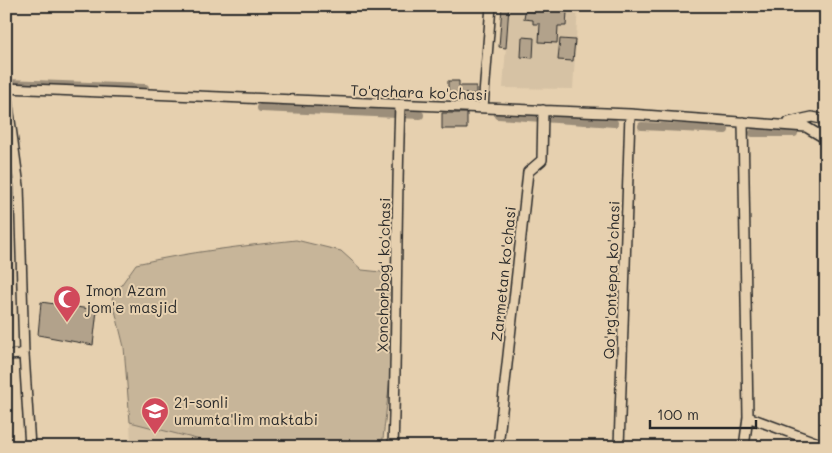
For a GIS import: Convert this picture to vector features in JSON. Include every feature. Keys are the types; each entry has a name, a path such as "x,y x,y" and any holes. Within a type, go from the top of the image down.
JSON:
{"street":[{"path":"483,108 492,6"},
{"path":"6,90 19,186 24,354 30,447"},
{"name":"To'qchara ko'chasi","path":"6,90 630,114 806,126 826,139"},
{"name":"Xonchorbog' ko'chasi","path":"393,447 400,104"},
{"name":"Zarmetan ko'chasi","path":"498,447 528,172 542,160 543,110"},
{"name":"Qo'rg'ontepa ko'chasi","path":"619,447 630,114"},
{"path":"779,125 812,117 826,120"},
{"path":"743,122 748,417 744,447"},
{"path":"6,355 24,354"},
{"path":"748,417 826,446"}],"shaded area":[{"path":"509,6 578,6 573,89 503,88"},
{"path":"296,240 341,251 362,270 391,273 391,370 382,447 228,447 130,422 124,347 112,298 136,264 236,247"},
{"name":"21-sonli umumta'lim maktabi","path":"130,422 228,447 131,447"}],"building":[{"path":"502,6 509,6 506,48 499,47"},
{"path":"534,9 567,12 566,26 558,26 557,43 539,42 540,24 533,24 533,20 524,19 525,11 534,12"},
{"path":"522,37 534,38 533,58 521,57"},
{"path":"560,39 575,40 573,61 558,60"},
{"path":"448,81 459,81 459,86 476,86 476,94 448,93"},
{"path":"442,113 467,113 467,129 442,129"},
{"name":"Imon Azam jom'e masjid","path":"41,302 97,310 93,345 38,335"}],"waterway":[{"path":"6,83 145,88"},
{"path":"261,108 420,115"},
{"path":"498,115 614,123"},
{"path":"642,126 725,130"},
{"path":"753,133 794,133"}],"place":[{"name":"Imon Azam jom'e masjid","path":"67,323"},
{"name":"21-sonli umumta'lim maktabi","path":"155,435"}]}
